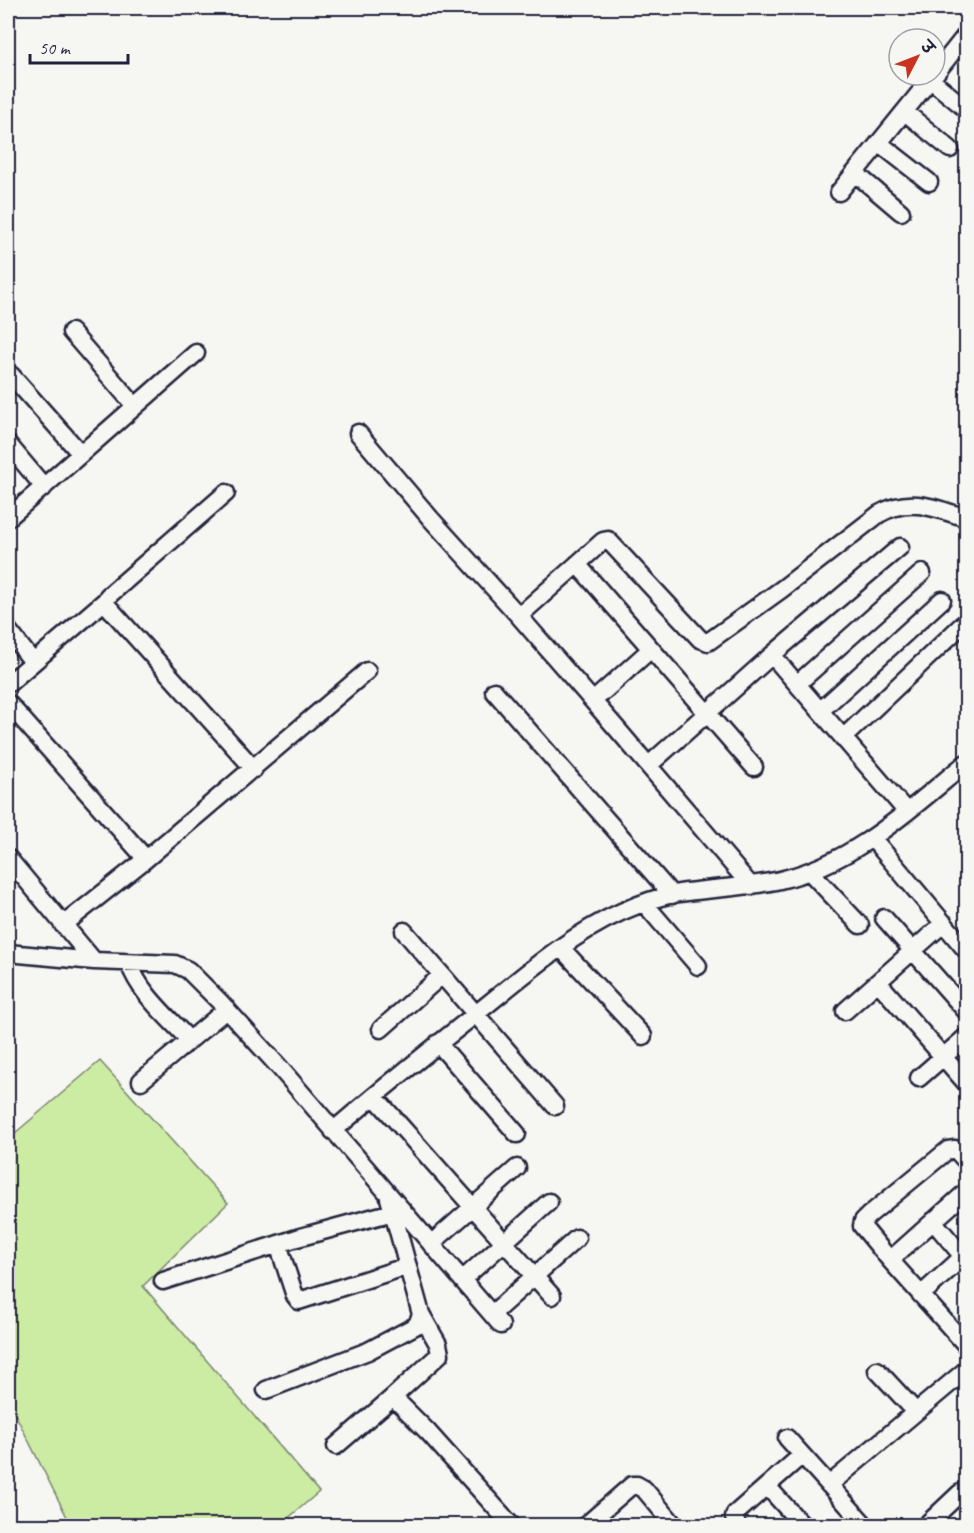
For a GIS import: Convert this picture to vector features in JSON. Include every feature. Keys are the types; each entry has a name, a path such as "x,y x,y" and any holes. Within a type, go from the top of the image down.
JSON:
{"street":[{"path":"947,62 963,46"},
{"path":"839,192 924,87"},
{"path":"944,87 966,109"},
{"path":"905,112 950,149"},
{"path":"879,143 929,182"},
{"path":"855,173 901,212"},
{"path":"71,332 135,406"},
{"path":"8,518 195,353"},
{"path":"11,375 81,454"},
{"path":"358,433 649,765 751,886"},
{"path":"8,444 44,487"},
{"path":"8,684 226,493"},
{"path":"519,616 603,541 608,540 700,639 708,642 892,506 907,503 923,505 966,518"},
{"path":"649,765 772,655 900,547"},
{"path":"577,564 754,767"},
{"path":"797,684 922,573"},
{"path":"106,600 107,606 254,769"},
{"path":"820,711 942,600"},
{"path":"843,738 963,624"},
{"path":"8,630 33,662"},
{"path":"593,701 651,649"},
{"path":"772,655 907,812"},
{"path":"63,925 254,769 367,671"},
{"path":"494,691 672,895"},
{"path":"8,703 146,859"},
{"path":"333,1131 438,1043 561,948 610,918 644,903 672,895 751,886 810,872 873,839 966,763"},
{"path":"873,839 966,950"},
{"path":"8,858 94,961"},
{"path":"810,872 860,925"},
{"path":"644,903 698,966"},
{"path":"884,918 966,1011"},
{"path":"845,1011 944,923"},
{"path":"404,931 555,1106"},
{"path":"561,948 643,1036"},
{"path":"8,953 181,966 188,970 280,1068 496,1320 534,1276 577,1238"},
{"path":"129,963 136,979 189,1040"},
{"path":"381,1029 442,975"},
{"path":"878,982 966,1083"},
{"path":"141,1081 226,1009"},
{"path":"919,1078 966,1036"},
{"path":"438,1043 517,1134"},
{"path":"374,1096 552,1296"},
{"path":"966,1161 955,1149 948,1150 863,1221 862,1226 966,1345"},
{"path":"432,1245 517,1168"},
{"path":"890,1260 966,1192"},
{"path":"336,1446 440,1354 438,1344 421,1314 388,1194"},
{"path":"462,1280 549,1203"},
{"path":"163,1281 278,1244 393,1212"},
{"path":"921,1295 965,1257 933,1221"},
{"path":"278,1244 295,1296 299,1301 408,1266"},
{"path":"266,1390 368,1351 412,1329 420,1321 421,1314"},
{"path":"877,1370 916,1412"},
{"path":"830,1485 966,1370"},
{"path":"393,1397 428,1432 512,1526"},
{"path":"787,1438 866,1526"},
{"path":"738,1526 734,1518 735,1514 802,1455"},
{"path":"585,1526 632,1485 644,1489 675,1525"},
{"path":"766,1486 803,1526"},
{"path":"925,1526 960,1493 966,1492"}],"green space":[{"path":"100,1061 228,1203 143,1286 319,1492 280,1525 71,1525 8,1400 8,1139"}]}
